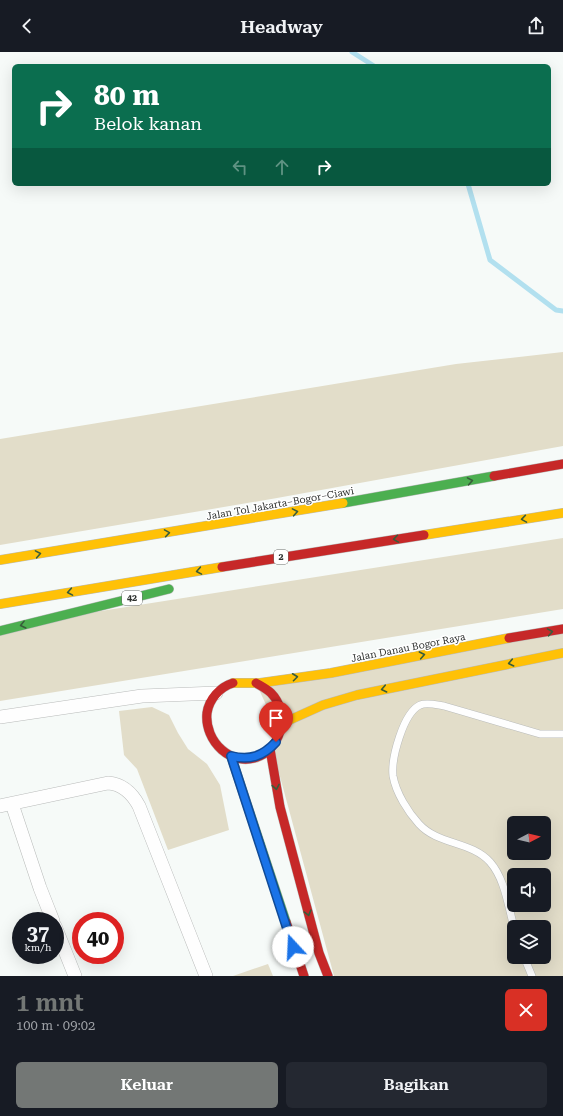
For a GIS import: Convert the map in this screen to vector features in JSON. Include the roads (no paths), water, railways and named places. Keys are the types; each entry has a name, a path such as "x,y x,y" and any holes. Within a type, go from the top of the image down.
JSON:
{"main road":[{"name":"Jalan Tol Jakarta–Bogor–Ciawi","path":"0,560 251,519 563,464"},
{"name":"2","path":"0,604 263,560 563,513"},
{"path":"193,582 263,560"},
{"name":"42","path":"0,631 179,586"},
{"name":"Jalan Danau Bogor Raya","path":"256,683 330,673 444,650 563,629"},
{"path":"283,723 323,705 357,695 563,653"},
{"path":"239,681 256,683 271,692 276,698 283,714 283,723 276,742 270,749 261,755 251,758 231,756 216,746 207,729 207,710 216,694 230,684 239,681"},
{"path":"270,749 280,807 319,953 328,976"},
{"path":"231,756 283,918 304,976"}],"street":[{"path":"0,717 142,696 216,694"},
{"path":"49,912 6,805 108,783 118,784 131,794 142,813 206,976"},
{"path":"64,948 75,976"}],"lane":[{"path":"512,920 503,886 490,863 482,855 427,831 418,824 398,793 393,776 400,735 411,712 421,705 431,704 444,706 540,734 563,734"},
{"path":"527,964 532,976"}],"waterway":[{"path":"352,52 371,64"},
{"path":"469,186 490,260 556,310 563,311"}]}
